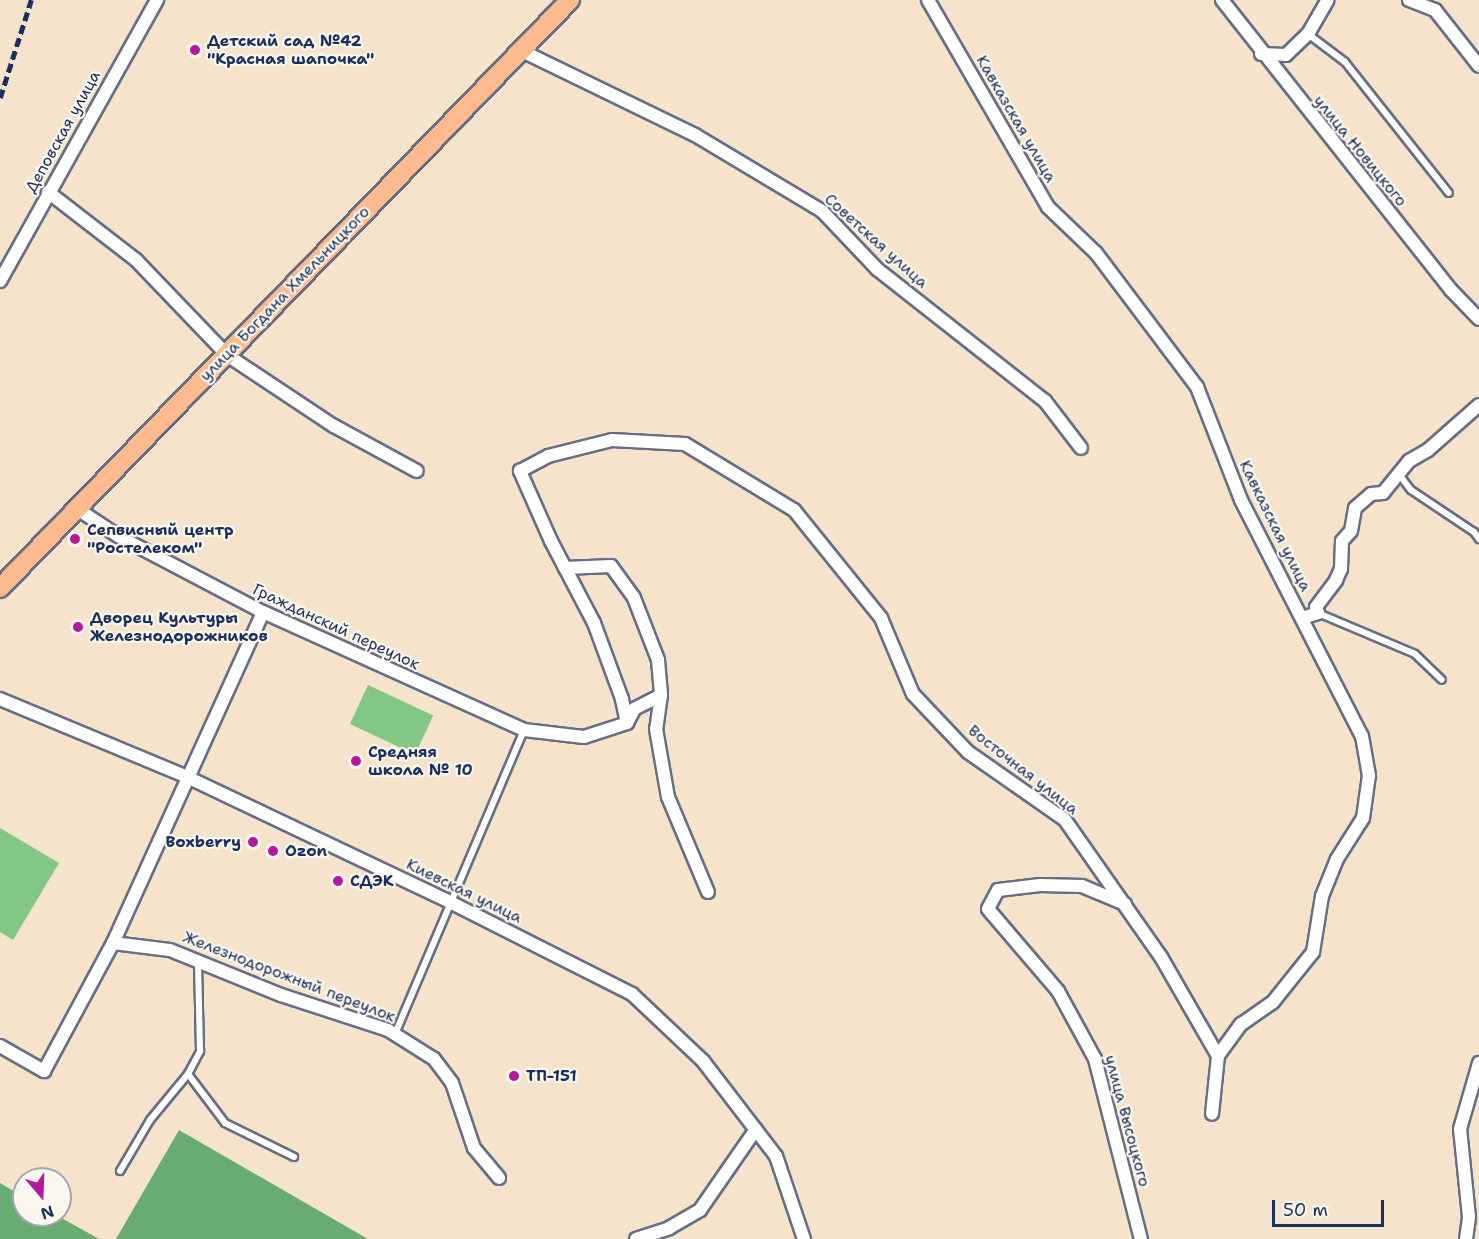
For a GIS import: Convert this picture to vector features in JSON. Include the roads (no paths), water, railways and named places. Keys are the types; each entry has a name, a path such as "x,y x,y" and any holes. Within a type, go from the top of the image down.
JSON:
{"main road":[{"name":"улица Богдана Хмельницкого","path":"0,588 79,510 570,0"}],"street":[{"name":"Деповская улица","path":"0,282 48,192 157,0"},
{"name":"Кавказская улица","path":"928,0 1048,207 1096,253 1197,387 1241,500 1362,736 1369,776 1362,818 1336,859 1322,896 1313,952 1274,1002 1241,1024 1218,1056"},
{"name":"улица Новицкого","path":"1221,0 1261,54 1451,290 1479,319"},
{"path":"1261,54 1286,55 1308,34 1328,0"},
{"path":"1409,0 1435,10 1479,66"},
{"name":"Советская улица","path":"522,51 695,135 822,212 877,269 1045,401 1081,448"},
{"path":"48,192 136,260 227,355 334,426 417,471"},
{"path":"1302,618 1318,613 1316,607 1341,569 1342,541 1351,531 1355,508 1371,494 1383,493 1398,473 1479,405"},
{"name":"Восточная улица","path":"565,568 520,471 548,456 612,440 686,444 794,510 881,618 913,694 968,752 1065,820 1126,904 1218,1056"},
{"name":"Гражданский переулок","path":"79,510 118,536 262,612 524,730 584,736 627,723 634,709 660,695"},
{"path":"627,723 594,623 565,568 611,566 634,598 658,660 660,695 656,729 668,797 708,892"},
{"path":"0,1046 44,1071 112,943 262,612"},
{"name":"Киевская улица","path":"0,699 187,777 452,903 632,994 703,1061 776,1156 804,1239"},
{"name":"улица Высоцкого","path":"1126,904 1082,886 1040,885 998,890 988,909 1058,991 1095,1059 1141,1239"},
{"name":"Железнодорожный переулок","path":"112,943 170,950 394,1034 434,1059 452,1083 474,1148 499,1178"},
{"path":"1212,1114 1218,1056"},
{"path":"1467,1239 1469,1216 1460,1129 1479,1064"},
{"path":"636,1239 669,1228 700,1210 756,1129"}],"lane":[{"path":"1308,34 1346,62 1449,193"},
{"path":"1398,473 1411,490 1474,532 1479,539"},
{"path":"1318,613 1415,654 1442,680"},
{"path":"394,1034 452,903 524,730"},
{"path":"120,1171 150,1120 188,1074 200,1051 198,962"},
{"path":"188,1074 225,1123 294,1157"}],"railway":[{"path":"0,98 31,0"}],"place":[{"name":"Детский сад №42 \"Красная шапочка\"","path":"195,50"},
{"name":"Сепвисный центр \"Ростелеком\"","path":"75,539"},
{"name":"Дворец Культуры Железнодорожников","path":"78,627"},
{"name":"Средняя школа № 10","path":"356,761"},
{"name":"Boxberry","path":"253,842"},
{"name":"Ozon","path":"273,851"},
{"name":"СДЭК","path":"338,881"},
{"name":"ТП-151","path":"514,1076"}]}
